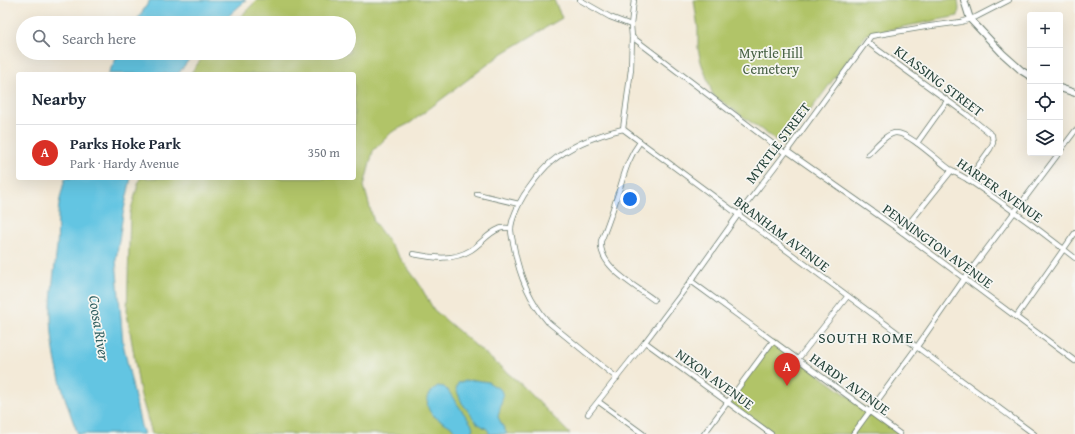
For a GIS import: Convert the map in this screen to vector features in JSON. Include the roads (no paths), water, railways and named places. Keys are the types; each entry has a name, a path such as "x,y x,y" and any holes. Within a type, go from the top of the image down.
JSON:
{"main road":[{"path":"964,0 970,20 1017,67 1027,74"},
{"path":"1063,90 1075,93"}],"street":[{"path":"580,0 610,17 631,25"},
{"path":"617,378 548,322 540,313 525,286 515,254 511,228 519,204 536,178 551,162 586,141 605,133 623,129 631,69 631,25 634,0"},
{"name":"MYRTLE STREET","path":"588,414 599,402 691,281 738,215 871,36 970,20 1009,0"},
{"name":"PENNINGTON AVENUE","path":"632,37 786,152 902,232 1075,361"},
{"name":"KLASSING STREET","path":"867,42 992,135 993,143 990,149 968,180"},
{"path":"916,143 947,101"},
{"name":"BRANHAM AVENUE","path":"623,129 847,297 1034,434"},
{"path":"1063,147 1075,131"},
{"name":"HARPER AVENUE","path":"868,154 888,135 896,133 902,134 952,170 1015,212 1075,258"},
{"path":"640,142 632,152 626,167 618,196 600,241 600,248 602,255 612,269 654,300"},
{"path":"853,434 964,279 1056,156"},
{"path":"902,232 952,170"},
{"path":"477,194 519,204"},
{"path":"413,254 432,258 456,256 470,251 499,228 511,228"},
{"path":"1016,316 1075,233"},
{"name":"HARDY AVENUE","path":"691,281 900,434"},
{"path":"798,359 847,297"},
{"path":"704,434 773,341"},
{"name":"NIXON AVENUE","path":"645,342 771,434"},
{"path":"599,402 643,434"}],"water":[{"path":"150,0 246,0 229,16 140,16"},
{"path":"115,60 189,60 180,72 109,72"},
{"name":"Coosa River","path":"64,180 131,180 123,214 116,260 123,343 144,434 78,434 67,404 55,358 51,311 60,198"},
{"path":"475,380 488,382 501,390 503,396 498,417 507,434 490,434 487,429 477,423 462,403 456,389 458,383"},
{"path":"438,386 444,387 449,392 472,425 473,428 470,434 458,434 454,429 438,419 429,411 429,395"}],"place":[{"name":"Parks Hoke Park","path":"787,386"}],"district":[{"name":"SOUTH ROME","path":"866,338"}],"park label":[{"name":"Myrtle Hill Cemetery","path":"771,62"}]}
